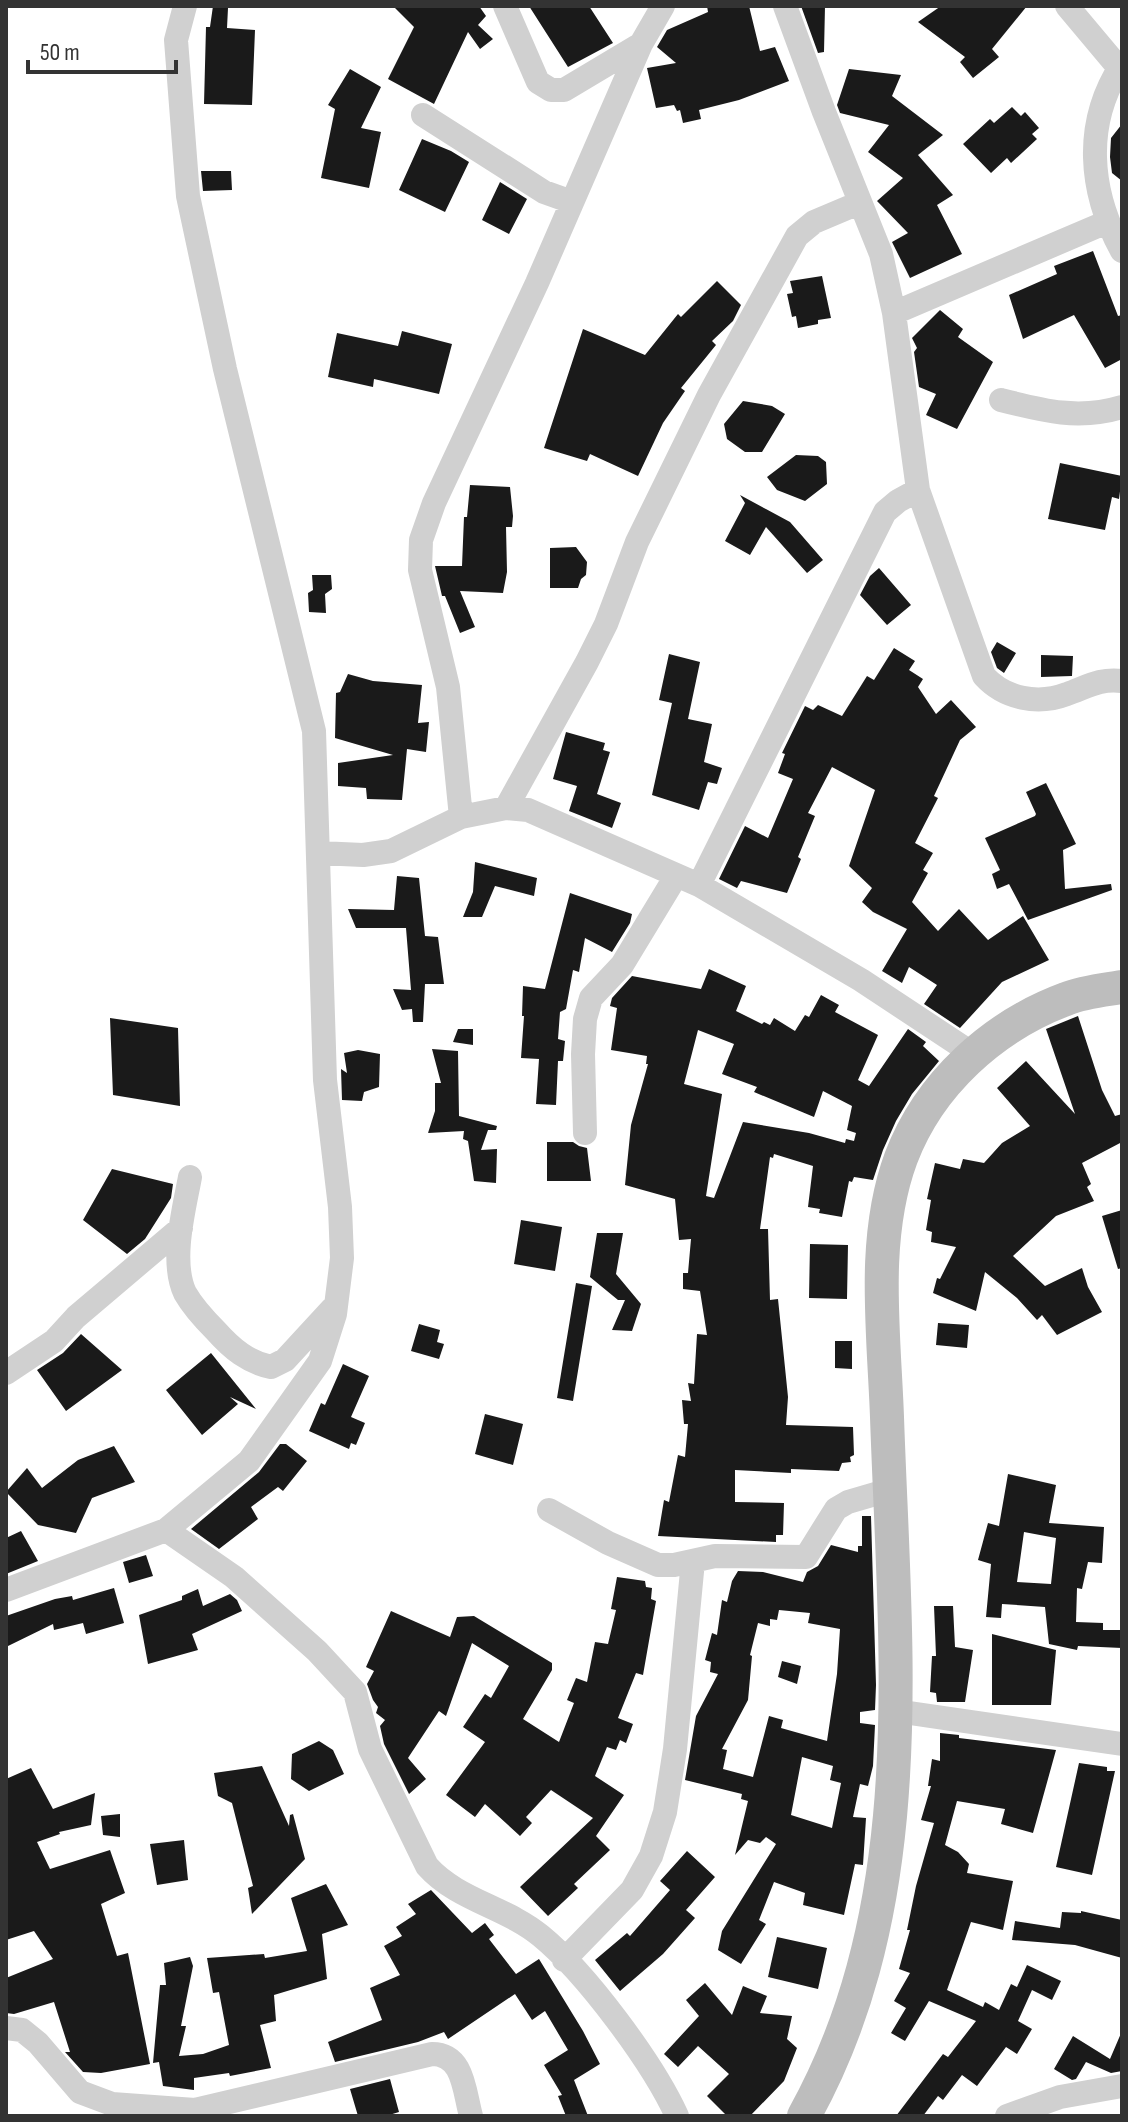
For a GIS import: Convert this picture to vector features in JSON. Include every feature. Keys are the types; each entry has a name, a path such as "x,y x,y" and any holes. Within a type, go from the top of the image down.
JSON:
{"main road":[{"path":"804,2116 821,2085 860,1988 883,1883 895,1777 896,1711 882,1293 887,1213 901,1159 923,1112 973,1054 1014,1022 1068,998 1122,987"}],"street":[{"path":"6,1590 166,1530 249,1461 320,1361 336,1304 342,1258 340,1207 325,1080 314,731 225,369 188,196 176,40 185,6"},
{"path":"505,6 538,82 551,90 564,90 641,44"},
{"path":"461,817 448,687 420,570 421,540 434,503 476,418 641,44 663,6"},
{"path":"785,6 881,254 894,313 918,490 984,676 993,686 1011,696 1039,699 1066,695 1107,679 1122,681"},
{"path":"1067,6 1121,66 1102,102 1092,154 1107,222 1122,251"},
{"path":"423,115 544,192 572,202"},
{"path":"506,808 587,662 606,624 637,542 696,422 797,236 814,222 859,203"},
{"path":"894,313 1107,222"},
{"path":"1001,400 1053,414 1082,416 1122,407"},
{"path":"585,1133 583,1054 585,1019 591,998 622,965 687,881 885,512 918,490"},
{"path":"319,853 363,855 391,851 461,817 506,808 528,810 687,881 861,980 973,1054"},
{"path":"190,1177 179,1259 184,1291 201,1316 229,1346 255,1364 271,1367 285,1360 336,1304"},
{"path":"6,1373 54,1341 76,1317 181,1228"},
{"path":"549,1510 608,1543 658,1565 674,1565 715,1556 806,1557 836,1509 848,1502 889,1490"},
{"path":"166,1530 234,1577 317,1651 355,1692 370,1749 427,1866 439,1880 511,1916 541,1936 580,1976 630,2041 677,2116"},
{"path":"564,1960 632,1890 651,1856 665,1812 675,1749 693,1561"},
{"path":"896,1711 1122,1744"},
{"path":"6,2028 22,2030 38,2043 80,2092 112,2104 195,2110 432,2054 443,2054 458,2067 471,2116"},
{"path":"1007,2116 1060,2097 1122,2086"}],"building":[{"path":"213,6 228,8 227,28 255,30 252,105 204,104 206,27 210,27"},
{"path":"393,6 479,6 486,16 478,25 493,39 480,49 468,32 434,104 388,79 414,27"},
{"path":"529,6 589,6 613,43 568,67"},
{"path":"707,6 749,6 760,51 775,47 789,81 739,100 699,110 701,119 683,123 680,110 677,111 674,105 656,108 647,68 676,63 657,47 667,30 708,12"},
{"path":"801,6 825,6 824,52 818,53"},
{"path":"941,6 1027,6 992,49 999,57 973,78 960,62 965,57 918,22"},
{"path":"350,69 381,87 361,128 381,132 369,188 321,178 335,109 328,105"},
{"path":"849,69 901,75 892,96 943,135 918,155 953,195 937,205 962,254 910,278 892,242 908,233 877,201 903,178 868,152 889,125 840,113 837,105"},
{"path":"1012,107 1021,116 1025,112 1039,128 1032,134 1037,139 1011,163 1007,158 991,173 963,144 990,119 994,123"},
{"path":"1122,124 1122,181 1112,173 1110,157 1111,138"},
{"path":"422,139 469,162 445,212 399,190"},
{"path":"201,171 231,171 232,190 203,191"},
{"path":"500,182 527,199 509,234 482,220"},
{"path":"1093,251 1118,316 1122,315 1122,359 1105,368 1074,315 1023,339 1009,295 1057,274 1054,266"},
{"path":"822,276 831,318 798,328 787,294 793,293 790,281"},
{"path":"717,281 741,305 733,321 712,341 716,345 681,388 685,391 663,423 638,476 590,454 587,461 544,448 583,329 645,355 678,314 681,317"},
{"path":"940,310 963,329 958,337 993,362 957,429 926,415 936,394 919,387 914,352 917,348 912,338"},
{"path":"402,331 452,344 439,394 374,379 373,387 328,377 337,333 398,346"},
{"path":"743,401 772,406 785,414 762,452 745,452 727,439 724,424"},
{"path":"796,455 818,456 826,462 827,484 805,501 777,490 767,477"},
{"path":"1060,463 1122,476 1119,499 1112,497 1105,530 1048,519"},
{"path":"470,485 510,487 513,516 512,527 506,527 507,572 503,593 460,591 475,627 460,633 445,596 442,596 435,566 462,566 464,517 467,517"},
{"path":"740,495 790,522 823,560 807,573 766,527 750,555 725,541 745,503"},
{"path":"576,547 587,562 586,575 578,588 550,588 550,548"},
{"path":"879,568 911,605 887,625 860,595 870,576"},
{"path":"312,575 331,575 332,589 325,594 326,613 309,612 308,593 313,590"},
{"path":"997,642 1016,653 1004,673 997,668 991,652"},
{"path":"894,648 915,661 909,670 923,679 918,687 936,714 951,700 976,727 960,740 934,796 938,798 915,843 933,853 923,870 928,873 912,902 938,931 959,909 988,940 1023,916 1049,960 1002,982 960,1028 924,1004 937,985 909,967 902,983 882,971 907,929 873,912 862,902 872,888 849,866 875,790 832,767 808,813 815,816 787,893 741,881 737,888 719,879 745,826 768,838 793,779 778,773 785,754 782,753 805,706 813,710 818,705 842,716 867,676 874,680"},
{"path":"669,654 700,662 688,719 712,724 704,762 722,768 717,784 708,782 699,810 652,795 672,703 659,700"},
{"path":"1041,655 1073,656 1072,676 1041,677"},
{"path":"348,674 373,681 422,685 418,723 429,722 426,752 407,749 402,800 367,799 366,788 338,786 338,763 393,755 335,738 336,693 340,692"},
{"path":"566,732 605,743 603,750 610,752 597,794 621,803 612,828 569,811 577,786 553,779"},
{"path":"1046,783 1076,844 1063,850 1065,889 1111,884 1112,890 1028,920 1009,884 997,889 992,874 1000,870 985,838 1035,816 1026,792"},
{"path":"475,862 537,878 534,896 495,886 482,917 463,917 473,892"},
{"path":"397,876 419,878 425,936 438,937 444,984 425,984 423,1022 413,1022 412,1009 402,1010 393,989 411,990 406,928 356,928 348,909 394,910"},
{"path":"570,893 632,914 630,923 612,952 585,938 579,972 573,970 566,1009 560,1012 558,1039 565,1041 563,1061 558,1061 556,1105 536,1104 539,1059 521,1058 523,986 545,989"},
{"path":"709,969 746,986 736,1011 762,1024 770,1025 774,1018 795,1031 805,1015 809,1017 821,995 839,1005 835,1012 878,1035 858,1080 869,1086 908,1029 926,1042 923,1046 939,1061 912,1094 896,1121 873,1180 854,1177 852,1182 849,1181 842,1217 819,1213 820,1209 808,1207 813,1166 774,1154 773,1158 770,1157 760,1229 768,1229 770,1300 778,1299 788,1397 786,1425 853,1427 854,1455 850,1457 851,1462 842,1463 839,1471 791,1469 791,1473 735,1470 735,1502 784,1503 783,1535 776,1535 776,1542 658,1536 664,1500 669,1502 678,1455 685,1457 688,1424 684,1424 682,1400 691,1401 688,1383 694,1384 697,1334 707,1335 700,1291 683,1289 683,1273 688,1273 691,1239 679,1240 675,1199 625,1185 631,1125 648,1064 647,1056 611,1050 617,1008 610,1006 612,998 632,976 701,989","holes":["698,1030 734,1044 722,1074 757,1087 754,1092 814,1117 823,1091 852,1106 847,1130 856,1133 854,1141 846,1139 845,1143 809,1133 743,1122 714,1198 706,1196 722,1094 684,1084"]},
{"path":"1078,1016 1102,1090 1115,1116 1122,1114 1122,1142 1082,1163 1091,1184 1087,1187 1094,1201 1056,1216 1013,1256 1045,1286 1082,1268 1088,1287 1102,1312 1057,1335 1042,1315 1037,1320 1017,1298 985,1272 976,1311 933,1293 937,1278 940,1279 956,1247 931,1242 932,1232 926,1230 931,1200 927,1199 935,1163 960,1169 963,1159 984,1163 1002,1143 1030,1126 997,1088 1026,1061 1075,1114 1046,1029"},
{"path":"110,1018 178,1028 180,1106 113,1095"},
{"path":"458,1029 473,1029 473,1045 453,1042"},
{"path":"432,1049 458,1051 459,1116 497,1126 496,1130 488,1130 481,1150 497,1149 496,1183 474,1181 468,1141 463,1139 464,1131 428,1133 435,1111 435,1083 441,1083"},
{"path":"358,1050 380,1054 379,1087 364,1092 362,1101 342,1100 341,1069 347,1073 344,1053"},
{"path":"547,1142 573,1142 587,1148 591,1181 547,1181"},
{"path":"112,1169 173,1184 171,1198 145,1239 127,1254 83,1220"},
{"path":"1122,1210 1122,1268 1118,1269 1102,1216"},
{"path":"521,1220 562,1227 555,1271 514,1264"},
{"path":"597,1233 623,1233 616,1274 641,1304 632,1331 612,1330 625,1300 618,1300 590,1277"},
{"path":"810,1244 848,1245 847,1299 809,1298"},
{"path":"576,1283 592,1286 573,1401 557,1398"},
{"path":"938,1323 969,1325 967,1348 936,1345"},
{"path":"419,1324 440,1330 437,1342 444,1344 439,1359 411,1351"},
{"path":"81,1334 122,1370 66,1411 37,1370 63,1353"},
{"path":"835,1341 852,1341 852,1369 835,1368"},
{"path":"211,1353 256,1409 230,1397 238,1404 202,1435 166,1390"},
{"path":"343,1364 369,1376 351,1417 365,1423 356,1445 351,1443 349,1449 309,1431 321,1403 325,1405"},
{"path":"485,1414 523,1424 513,1465 475,1454"},
{"path":"280,1444 286,1444 307,1461 283,1491 278,1487 251,1507 258,1519 219,1549 191,1529 259,1472"},
{"path":"114,1446 135,1482 92,1498 76,1533 38,1525 6,1492 27,1468 42,1488 78,1460"},
{"path":"1008,1474 1056,1485 1049,1523 1104,1527 1102,1563 1088,1562 1082,1589 1077,1588 1076,1622 1103,1623 1103,1630 1122,1630 1122,1648 1078,1646 1077,1650 1049,1644 1045,1607 1002,1604 1001,1618 986,1617 991,1564 978,1560 988,1523 999,1526","holes":["1024,1532 1056,1538 1051,1584 1017,1582"]},
{"path":"862,1516 871,1516 875,1710 860,1712 860,1723 875,1725 873,1766 868,1786 860,1784 853,1817 866,1818 863,1865 855,1864 844,1915 803,1905 805,1893 774,1882 759,1920 766,1924 741,1964 718,1950 722,1931 776,1844 766,1837 760,1843 748,1840 735,1855 748,1801 741,1799 742,1794 685,1780 696,1716 718,1674 710,1672 711,1662 705,1660 712,1633 717,1635 722,1600 727,1602 738,1571 763,1572 803,1582 807,1572 818,1566 831,1545 858,1552 858,1546 862,1546","holes":["779,1610 810,1613 808,1623 840,1629 827,1741 781,1728 783,1720 769,1716 753,1777 723,1769 727,1750 722,1749 748,1700 750,1655 758,1623 770,1626 770,1619 777,1620","802,1757 833,1766 830,1780 841,1783 832,1828 791,1815"]},
{"path":"21,1531 38,1561 6,1574 6,1538"},
{"path":"146,1555 153,1576 129,1583 123,1562"},
{"path":"617,1577 645,1581 646,1587 652,1588 651,1599 656,1601 643,1675 636,1673 618,1718 633,1724 626,1743 620,1740 616,1750 607,1747 595,1776 624,1795 596,1836 610,1850 574,1884 578,1888 548,1916 520,1887 593,1818 551,1790 526,1817 532,1823 520,1836 485,1804 475,1817 446,1795 485,1742 463,1727 485,1694 491,1698 509,1666 472,1643 446,1716 439,1711 408,1758 426,1779 409,1794 384,1744 380,1726 385,1720 376,1713 378,1707 367,1684 374,1671 366,1667 391,1611 450,1637 457,1617 474,1616 552,1663 552,1670 523,1719 559,1742 574,1703 567,1700 576,1678 587,1682 595,1642 608,1644 616,1610 611,1609"},
{"path":"114,1588 124,1623 86,1634 83,1623 54,1630 53,1624 6,1647 6,1616 55,1599 72,1596 73,1600"},
{"path":"198,1589 203,1606 230,1594 242,1611 192,1634 198,1650 148,1664 139,1615 182,1600 182,1596"},
{"path":"934,1606 953,1606 955,1647 973,1650 965,1702 937,1702 936,1693 930,1692 932,1656 936,1656"},
{"path":"992,1634 1056,1650 1051,1705 992,1705"},
{"path":"782,1661 801,1666 797,1684 778,1677"},
{"path":"940,1733 1056,1750 1033,1833 1001,1824 1005,1809 957,1801 945,1845 958,1852 969,1864 967,1873 1013,1881 1003,1930 971,1922 947,1990 983,2007 985,2002 999,2010 1011,1984 1017,1987 1027,1965 1061,1981 1052,2000 1032,1990 1018,2021 1032,2029 1017,2054 1006,2047 977,2086 962,2075 943,2100 938,2096 923,2116 896,2116 943,2054 948,2057 976,2021 929,2001 905,2041 891,2033 906,2008 894,2001 910,1973 899,1969 910,1930 907,1930 916,1886 934,1823 921,1820 931,1786 928,1786 932,1759 940,1761"},
{"path":"319,1741 333,1750 344,1774 309,1791 291,1779 292,1754"},
{"path":"1079,1763 1115,1771 1092,1875 1056,1867"},
{"path":"262,1766 289,1826 290,1815 293,1814 305,1859 252,1914 248,1888 253,1886 232,1803 218,1796 214,1773"},
{"path":"31,1768 53,1809 95,1793 91,1825 59,1832 37,1842 50,1869 110,1850 125,1893 101,1904 117,1956 128,1953 150,2064 101,2073 83,2072 65,2052 70,2052 54,2002 14,2014 6,2013 6,1978 53,1959 34,1931 6,1940 6,1779"},
{"path":"120,1814 120,1837 103,1835 101,1816"},
{"path":"184,1840 188,1880 157,1885 150,1844"},
{"path":"687,1851 715,1877 686,1910 695,1918 663,1954 620,1991 595,1960 627,1933 630,1936 670,1890 660,1881"},
{"path":"326,1884 348,1925 322,1934 327,1979 274,1995 276,2021 260,2025 271,2068 230,2076 229,2073 194,2078 194,2090 163,2086 159,2062 153,2063 160,1985 166,1985 164,1963 190,1957 193,1966 181,2026 186,2026 179,2056 203,2054 229,2045 219,1992 213,1993 207,1958 264,1954 265,1958 307,1951 291,1898"},
{"path":"431,1890 472,1933 485,1923 494,1935 489,1939 516,1974 539,1959 600,2064 574,2080 588,2116 566,2116 558,2096 562,2095 544,2065 568,2050 545,2011 532,2020 515,1994 448,2039 444,2032 418,2042 335,2062 328,2042 382,2020 370,1988 400,1975 384,1946 402,1936 396,1927 416,1914 408,1904"},
{"path":"1081,1911 1122,1920 1122,1958 1075,1945 1012,1940 1015,1921 1060,1928 1062,1912"},
{"path":"777,1937 827,1948 818,1989 768,1977"},
{"path":"705,1983 732,2015 743,1986 767,1996 760,2013 792,2016 787,2039 797,2048 784,2081 750,2116 727,2116 707,2096 729,2074 698,2046 678,2067 664,2054 699,2016 686,2000"},
{"path":"1122,2031 1122,2071 1111,2073 1086,2062 1076,2079 1072,2080 1054,2069 1073,2036 1110,2059"},
{"path":"390,2079 399,2112 386,2116 358,2116 350,2089"}]}
